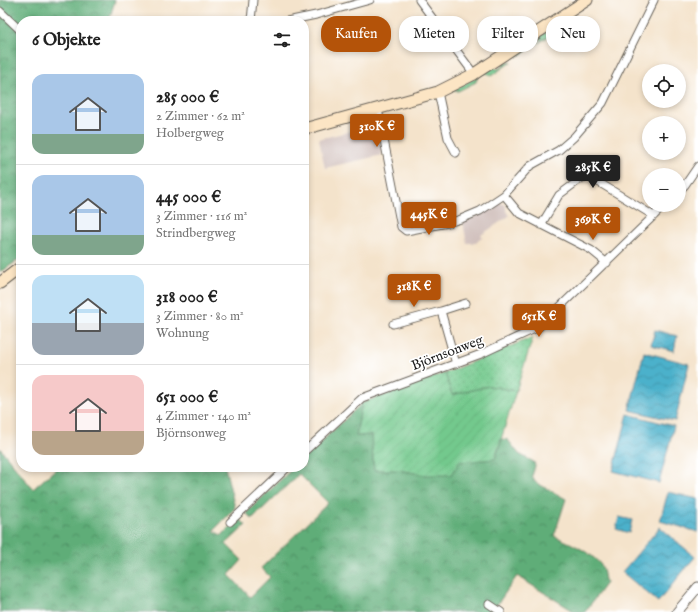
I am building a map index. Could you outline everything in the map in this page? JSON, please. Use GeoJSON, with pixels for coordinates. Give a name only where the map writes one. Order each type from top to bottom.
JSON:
{"type":"FeatureCollection","features":[{"type":"Feature","properties":{"kind":"main road"},"geometry":{"type":"LineString","coordinates":[[309,128],[438,92],[474,74],[587,0]]}},
{"type":"Feature","properties":{"kind":"main road"},"geometry":{"type":"LineString","coordinates":[[0,283],[16,271]]}},
{"type":"Feature","properties":{"kind":"street"},"geometry":{"type":"LineString","coordinates":[[251,16],[253,0]]}},
{"type":"Feature","properties":{"kind":"street"},"geometry":{"type":"LineString","coordinates":[[309,16],[370,0]]}},
{"type":"Feature","properties":{"kind":"street"},"geometry":{"type":"LineString","coordinates":[[419,0],[474,74]]}},
{"type":"Feature","properties":{"kind":"street"},"geometry":{"type":"LineString","coordinates":[[378,109],[401,227],[406,230],[461,220],[480,211],[504,195],[530,166],[558,150],[574,137],[603,103],[654,0]]}},
{"type":"Feature","properties":{"kind":"street"},"geometry":{"type":"LineString","coordinates":[[0,11],[16,27]]}},
{"type":"Feature","properties":{"kind":"street"},"geometry":{"type":"LineString","coordinates":[[438,92],[448,138],[456,153]]}},
{"type":"Feature","properties":{"kind":"street"},"geometry":{"type":"LineString","coordinates":[[686,184],[698,166]]}},
{"type":"Feature","properties":{"kind":"street"},"geometry":{"type":"LineString","coordinates":[[541,225],[559,195],[582,178],[590,177],[654,216]]}},
{"type":"Feature","properties":{"kind":"street"},"geometry":{"type":"LineString","coordinates":[[504,195],[519,212],[541,225],[591,250],[607,263]]}},
{"type":"Feature","properties":{"kind":"street","name":"Björnsonweg"},"geometry":{"type":"LineString","coordinates":[[309,447],[362,398],[456,364],[540,327],[658,212]]}},
{"type":"Feature","properties":{"kind":"street"},"geometry":{"type":"LineString","coordinates":[[393,324],[466,303]]}},
{"type":"Feature","properties":{"kind":"street"},"geometry":{"type":"LineString","coordinates":[[441,311],[456,364]]}},
{"type":"Feature","properties":{"kind":"street"},"geometry":{"type":"LineString","coordinates":[[230,522],[283,472]]}},
{"type":"Feature","properties":{"kind":"street"},"geometry":{"type":"LineString","coordinates":[[677,612],[698,587]]}},
{"type":"Feature","properties":{"kind":"street"},"geometry":{"type":"LineString","coordinates":[[489,604],[501,612]]}},
{"type":"Feature","properties":{"kind":"shaded area"},"geometry":{"type":"Polygon","coordinates":[[[372,126],[378,129],[382,155],[325,168],[319,139],[372,126]]]}},
{"type":"Feature","properties":{"kind":"shaded area"},"geometry":{"type":"Polygon","coordinates":[[[498,203],[506,206],[506,211],[509,216],[481,235],[482,237],[476,243],[467,243],[463,223],[498,203]]]}},
{"type":"Feature","properties":{"kind":"green space"},"geometry":{"type":"Polygon","coordinates":[[[0,0],[115,0],[110,16],[16,16],[16,262],[0,273],[0,0]]]}},
{"type":"Feature","properties":{"kind":"green space"},"geometry":{"type":"Polygon","coordinates":[[[545,32],[546,33],[546,38],[538,43],[542,40],[538,36],[545,32]]]}},
{"type":"Feature","properties":{"kind":"green space"},"geometry":{"type":"Polygon","coordinates":[[[516,52],[524,52],[518,56],[515,53],[516,52]]]}},
{"type":"Feature","properties":{"kind":"green space"},"geometry":{"type":"Polygon","coordinates":[[[510,61],[511,62],[491,76],[485,72],[492,67],[498,69],[505,65],[502,62],[507,63],[510,61]]]}},
{"type":"Feature","properties":{"kind":"green space"},"geometry":{"type":"Polygon","coordinates":[[[478,76],[476,82],[458,91],[453,90],[478,76]]]}},
{"type":"Feature","properties":{"kind":"green space"},"geometry":{"type":"Polygon","coordinates":[[[533,337],[516,391],[489,386],[452,395],[445,373],[533,337]]]}},
{"type":"Feature","properties":{"kind":"green space"},"geometry":{"type":"Polygon","coordinates":[[[445,373],[452,395],[489,386],[516,391],[495,459],[458,462],[451,475],[426,475],[399,470],[374,470],[371,435],[356,436],[362,403],[445,373]]]}},
{"type":"Feature","properties":{"kind":"green space"},"geometry":{"type":"Polygon","coordinates":[[[362,403],[356,436],[371,435],[374,470],[399,470],[426,475],[457,462],[495,459],[502,439],[508,440],[519,454],[534,462],[535,466],[532,476],[535,482],[566,499],[554,536],[573,544],[597,560],[603,569],[606,583],[585,612],[575,612],[517,576],[492,612],[0,612],[0,448],[16,468],[16,472],[19,472],[33,489],[52,472],[226,472],[235,508],[214,530],[221,536],[239,519],[246,525],[226,544],[242,560],[229,575],[250,597],[270,577],[261,568],[328,503],[299,474],[252,519],[246,513],[289,472],[309,472],[309,453],[362,403]]]}},
{"type":"Feature","properties":{"kind":"water"},"geometry":{"type":"Polygon","coordinates":[[[655,330],[677,336],[674,351],[651,345],[655,330]]]}},
{"type":"Feature","properties":{"kind":"water"},"geometry":{"type":"Polygon","coordinates":[[[644,352],[689,364],[675,421],[629,410],[644,352]]]}},
{"type":"Feature","properties":{"kind":"water"},"geometry":{"type":"Polygon","coordinates":[[[628,414],[674,426],[659,483],[613,471],[628,414]]]}},
{"type":"Feature","properties":{"kind":"water"},"geometry":{"type":"Polygon","coordinates":[[[668,492],[698,499],[698,532],[660,521],[668,492]]]}},
{"type":"Feature","properties":{"kind":"water"},"geometry":{"type":"Polygon","coordinates":[[[619,517],[632,520],[629,533],[616,529],[619,517]]]}},
{"type":"Feature","properties":{"kind":"water"},"geometry":{"type":"Polygon","coordinates":[[[660,527],[695,557],[658,602],[622,572],[660,527]]]}}]}
